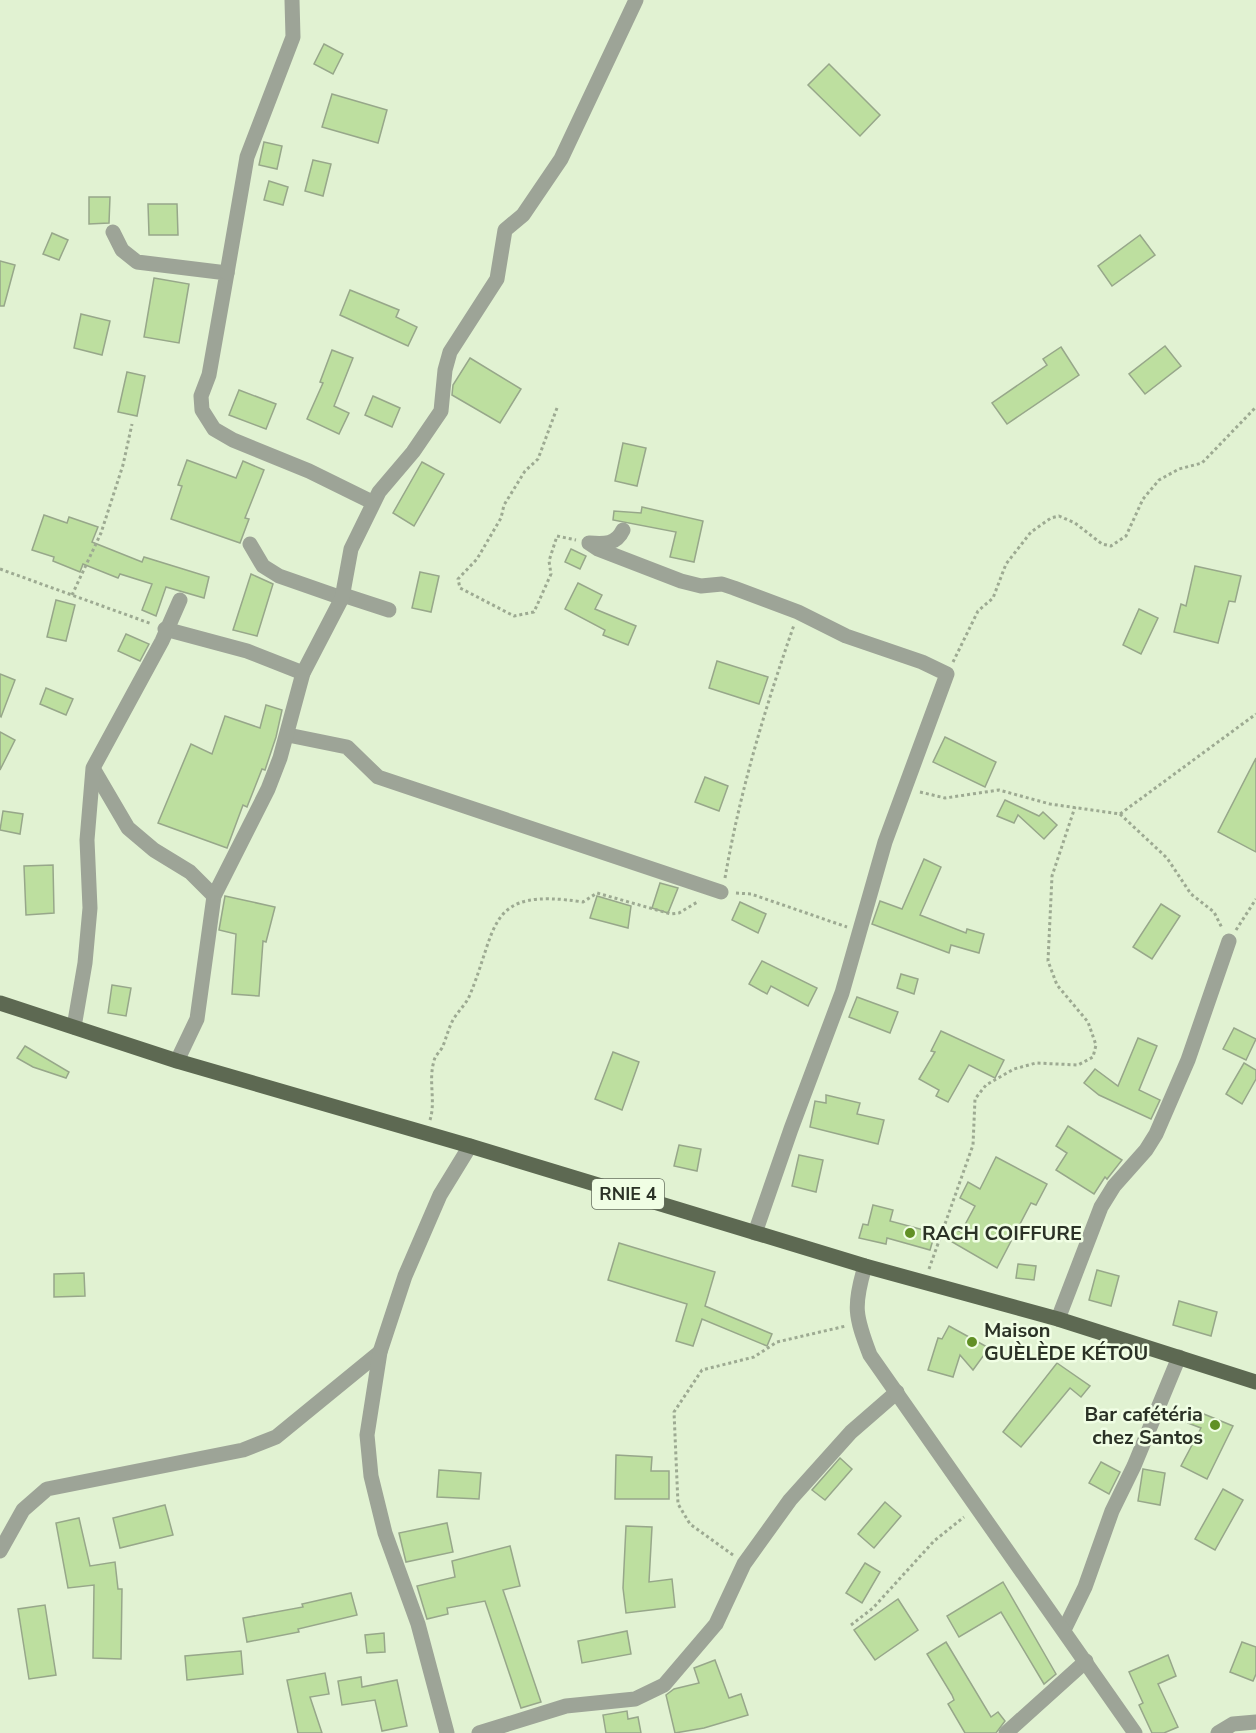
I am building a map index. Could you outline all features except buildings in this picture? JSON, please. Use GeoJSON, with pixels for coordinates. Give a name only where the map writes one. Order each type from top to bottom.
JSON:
{"type":"FeatureCollection","features":[{"type":"Feature","properties":{"kind":"main road","name":"RNIE 4"},"geometry":{"type":"LineString","coordinates":[[0,1003],[177,1061],[470,1146],[865,1266],[1058,1319],[1256,1382]]}},
{"type":"Feature","properties":{"kind":"street"},"geometry":{"type":"LineString","coordinates":[[292,0],[293,37],[247,157],[209,375],[201,396],[202,410],[214,429],[234,440],[309,471],[372,502]]}},
{"type":"Feature","properties":{"kind":"street"},"geometry":{"type":"LineString","coordinates":[[177,1061],[196,1019],[214,896],[268,789],[288,735],[303,673],[342,596],[351,549],[372,502],[392,474],[413,452],[441,411],[445,370],[450,352],[497,279],[505,230],[524,215],[561,159],[636,0]]}},
{"type":"Feature","properties":{"kind":"street"},"geometry":{"type":"LineString","coordinates":[[113,232],[122,250],[138,262],[227,273]]}},
{"type":"Feature","properties":{"kind":"street"},"geometry":{"type":"LineString","coordinates":[[589,543],[607,544],[620,538],[623,530]]}},
{"type":"Feature","properties":{"kind":"street"},"geometry":{"type":"LineString","coordinates":[[589,543],[598,549],[681,581],[701,586],[722,584],[798,612],[846,636],[922,662],[947,674],[885,842],[839,1003],[790,1129],[755,1233]]}},
{"type":"Feature","properties":{"kind":"street"},"geometry":{"type":"LineString","coordinates":[[250,544],[263,566],[279,576],[389,610]]}},
{"type":"Feature","properties":{"kind":"street"},"geometry":{"type":"LineString","coordinates":[[74,1027],[85,963],[90,908],[87,840],[93,768],[162,641],[165,629],[180,600]]}},
{"type":"Feature","properties":{"kind":"street"},"geometry":{"type":"LineString","coordinates":[[165,629],[247,651],[303,673]]}},
{"type":"Feature","properties":{"kind":"street"},"geometry":{"type":"LineString","coordinates":[[288,735],[347,747],[378,777],[721,892]]}},
{"type":"Feature","properties":{"kind":"street"},"geometry":{"type":"LineString","coordinates":[[93,768],[128,828],[154,850],[190,872],[214,896]]}},
{"type":"Feature","properties":{"kind":"street"},"geometry":{"type":"LineString","coordinates":[[1058,1319],[1101,1207],[1121,1177],[1146,1150],[1156,1134],[1188,1060],[1229,941]]}},
{"type":"Feature","properties":{"kind":"street"},"geometry":{"type":"LineString","coordinates":[[447,1733],[418,1624],[386,1533],[371,1476],[368,1435],[380,1352],[409,1266],[440,1195],[470,1146]]}},
{"type":"Feature","properties":{"kind":"street"},"geometry":{"type":"LineString","coordinates":[[865,1266],[856,1297],[858,1324],[870,1355],[1135,1733]]}},
{"type":"Feature","properties":{"kind":"street"},"geometry":{"type":"LineString","coordinates":[[0,1551],[23,1510],[47,1489],[243,1450],[276,1437],[380,1352]]}},
{"type":"Feature","properties":{"kind":"street"},"geometry":{"type":"LineString","coordinates":[[1064,1630],[1085,1587],[1112,1511],[1134,1466],[1179,1357]]}},
{"type":"Feature","properties":{"kind":"street"},"geometry":{"type":"LineString","coordinates":[[479,1733],[566,1706],[635,1699],[664,1685],[716,1624],[744,1564],[790,1500],[851,1432],[897,1392]]}},
{"type":"Feature","properties":{"kind":"street"},"geometry":{"type":"LineString","coordinates":[[1006,1733],[1086,1661]]}},
{"type":"Feature","properties":{"kind":"street"},"geometry":{"type":"LineString","coordinates":[[1218,1733],[1233,1724],[1256,1722]]}},
{"type":"Feature","properties":{"kind":"path"},"geometry":{"type":"LineString","coordinates":[[947,674],[978,611],[993,598],[1006,564],[1031,532],[1051,518],[1059,516],[1074,523],[1102,544],[1111,546],[1126,536],[1143,499],[1159,480],[1179,469],[1202,463],[1256,407]]}},
{"type":"Feature","properties":{"kind":"path"},"geometry":{"type":"LineString","coordinates":[[557,408],[538,459],[525,471],[504,505],[501,518],[477,559],[459,579],[460,588],[514,616],[534,612],[551,574],[549,561],[557,536],[589,543]]}},
{"type":"Feature","properties":{"kind":"path"},"geometry":{"type":"LineString","coordinates":[[72,595],[101,533],[123,465],[132,424]]}},
{"type":"Feature","properties":{"kind":"path"},"geometry":{"type":"LineString","coordinates":[[0,569],[165,629]]}},
{"type":"Feature","properties":{"kind":"path"},"geometry":{"type":"LineString","coordinates":[[721,892],[739,800],[763,715],[798,612]]}},
{"type":"Feature","properties":{"kind":"path"},"geometry":{"type":"LineString","coordinates":[[1120,814],[1256,714]]}},
{"type":"Feature","properties":{"kind":"path"},"geometry":{"type":"LineString","coordinates":[[906,789],[945,798],[999,790],[1050,804],[1120,814],[1167,858],[1191,894],[1214,912],[1229,941],[1256,899]]}},
{"type":"Feature","properties":{"kind":"path"},"geometry":{"type":"LineString","coordinates":[[924,1282],[973,1145],[975,1100],[986,1085],[1014,1069],[1036,1063],[1078,1065],[1093,1058],[1096,1045],[1088,1022],[1057,985],[1048,961],[1052,876],[1075,807]]}},
{"type":"Feature","properties":{"kind":"path"},"geometry":{"type":"LineString","coordinates":[[425,1134],[434,1108],[434,1060],[443,1047],[451,1023],[468,998],[491,930],[505,911],[532,899],[552,897],[583,902],[597,893],[671,914],[680,913],[711,894],[721,892],[751,894],[860,931]]}},
{"type":"Feature","properties":{"kind":"path"},"geometry":{"type":"LineString","coordinates":[[744,1564],[690,1524],[678,1504],[674,1412],[702,1370],[754,1358],[777,1342],[858,1324]]}},
{"type":"Feature","properties":{"kind":"path"},"geometry":{"type":"LineString","coordinates":[[851,1625],[873,1608],[950,1526],[976,1509]]}},
{"type":"Feature","properties":{"kind":"place","name":"RACH COIFFURE"},"geometry":{"type":"Point","coordinates":[910,1233]}},
{"type":"Feature","properties":{"kind":"place","name":"Maison GUÈLÈDE KÉTOU"},"geometry":{"type":"Point","coordinates":[972,1342]}},
{"type":"Feature","properties":{"kind":"place","name":"Bar cafétéria chez Santos"},"geometry":{"type":"Point","coordinates":[1215,1425]}}]}
